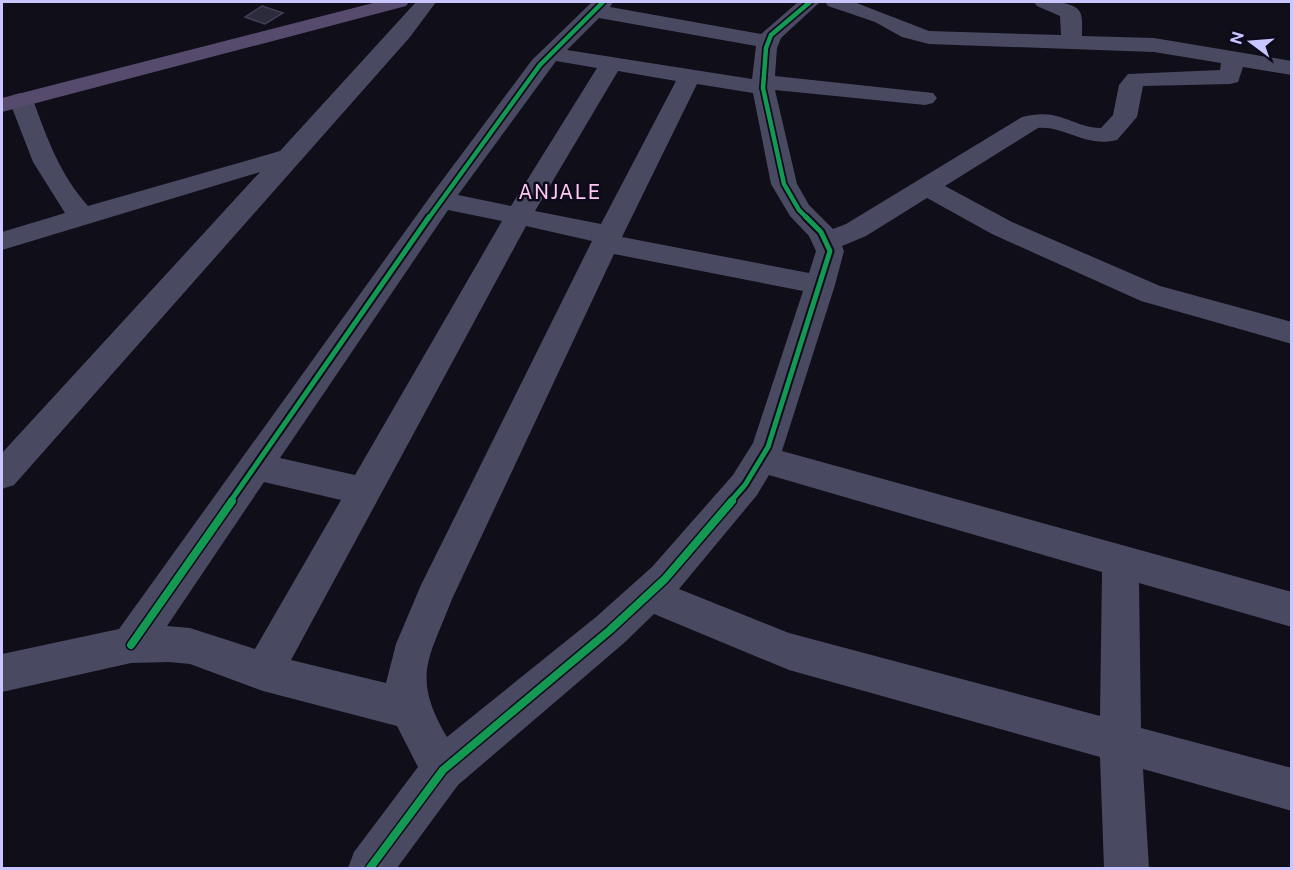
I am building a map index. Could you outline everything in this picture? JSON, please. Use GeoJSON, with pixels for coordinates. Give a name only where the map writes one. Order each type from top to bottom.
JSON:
{"type":"FeatureCollection","features":[{"type":"Feature","properties":{"kind":"main road"},"geometry":{"type":"LineString","coordinates":[[11,102],[422,2]]}},
{"type":"Feature","properties":{"kind":"street"},"geometry":{"type":"LineString","coordinates":[[4,470],[402,32],[422,2]]}},
{"type":"Feature","properties":{"kind":"street"},"geometry":{"type":"LineString","coordinates":[[370,868],[443,770],[602,636],[665,579],[738,494],[762,459],[768,447],[821,285],[830,251],[827,242],[795,204],[784,184],[764,85],[768,42],[777,29],[810,2]]}},
{"type":"Feature","properties":{"kind":"street"},"geometry":{"type":"LineString","coordinates":[[835,2],[882,18],[922,36],[1154,45],[1292,68]]}},
{"type":"Feature","properties":{"kind":"street"},"geometry":{"type":"LineString","coordinates":[[1044,2],[1070,13],[1072,41]]}},
{"type":"Feature","properties":{"kind":"street"},"geometry":{"type":"LineString","coordinates":[[131,645],[441,200],[540,65],[599,6],[768,42]]}},
{"type":"Feature","properties":{"kind":"street"},"geometry":{"type":"LineString","coordinates":[[551,54],[689,77],[925,98]]}},
{"type":"Feature","properties":{"kind":"street"},"geometry":{"type":"LineString","coordinates":[[827,242],[847,235],[1037,120],[1059,122],[1092,135],[1108,135],[1125,117],[1131,85],[1136,79],[1230,77],[1233,58]]}},
{"type":"Feature","properties":{"kind":"street"},"geometry":{"type":"LineString","coordinates":[[263,672],[518,217],[611,64]]}},
{"type":"Feature","properties":{"kind":"street"},"geometry":{"type":"LineString","coordinates":[[443,770],[411,709],[405,689],[408,668],[434,597],[649,152],[689,77]]}},
{"type":"Feature","properties":{"kind":"street"},"geometry":{"type":"LineString","coordinates":[[11,102],[48,172],[62,194],[83,217]]}},
{"type":"Feature","properties":{"kind":"street"},"geometry":{"type":"LineString","coordinates":[[2,241],[286,158]]}},
{"type":"Feature","properties":{"kind":"street"},"geometry":{"type":"LineString","coordinates":[[926,187],[1002,228],[1151,294],[1292,333]]}},
{"type":"Feature","properties":{"kind":"street"},"geometry":{"type":"LineString","coordinates":[[441,200],[607,239],[821,285]]}},
{"type":"Feature","properties":{"kind":"street"},"geometry":{"type":"LineString","coordinates":[[762,459],[1292,610]]}},
{"type":"Feature","properties":{"kind":"street"},"geometry":{"type":"LineString","coordinates":[[255,466],[364,491]]}},
{"type":"Feature","properties":{"kind":"street"},"geometry":{"type":"LineString","coordinates":[[1121,560],[1120,743],[1126,868]]}},
{"type":"Feature","properties":{"kind":"street"},"geometry":{"type":"LineString","coordinates":[[648,594],[789,651],[1292,790]]}},
{"type":"Feature","properties":{"kind":"street"},"geometry":{"type":"LineString","coordinates":[[2,673],[131,645],[153,643],[190,646],[263,672],[411,709]]}},
{"type":"Feature","properties":{"kind":"building"},"geometry":{"type":"Polygon","coordinates":[[[262,6],[283,13],[265,24],[245,17],[262,6]]]}},
{"type":"Feature","properties":{"kind":"cycle path"},"geometry":{"type":"LineString","coordinates":[[131,645],[441,200],[540,65],[603,2]]}},
{"type":"Feature","properties":{"kind":"cycle path"},"geometry":{"type":"LineString","coordinates":[[370,868],[443,770],[610,630],[665,579],[745,485],[768,447],[830,251],[821,232],[799,210],[784,184],[763,88],[766,48],[771,35],[810,2]]}},
{"type":"Feature","properties":{"kind":"district","name":"ANJALE"},"geometry":{"type":"Point","coordinates":[560,192]}}]}
